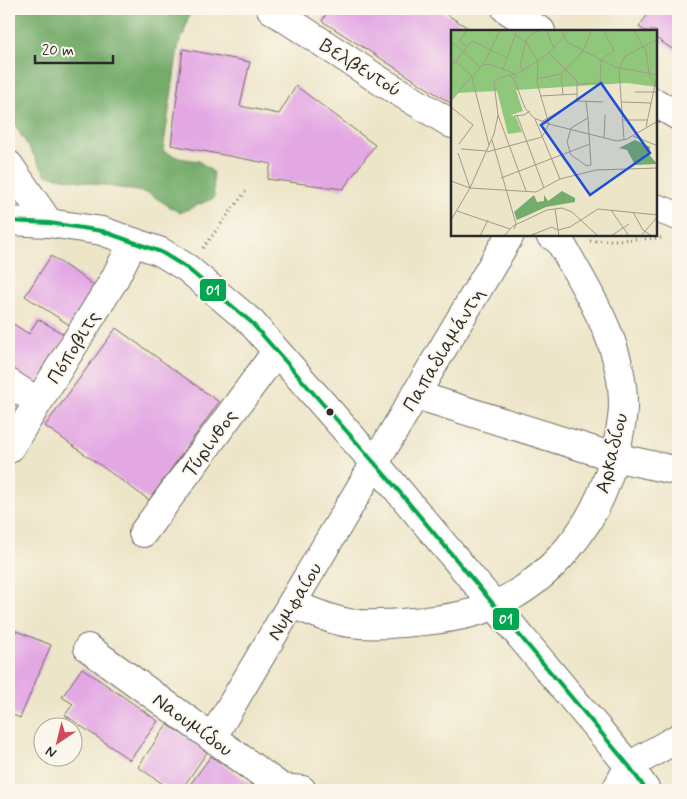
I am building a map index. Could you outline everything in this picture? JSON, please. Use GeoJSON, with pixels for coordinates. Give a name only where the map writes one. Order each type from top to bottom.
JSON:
{"type":"FeatureCollection","features":[{"type":"Feature","properties":{"kind":"street","name":"Βελβεντού"},"geometry":{"type":"LineString","coordinates":[[271,9],[379,80],[451,123]]}},
{"type":"Feature","properties":{"kind":"street"},"geometry":{"type":"LineString","coordinates":[[506,9],[539,30]]}},
{"type":"Feature","properties":{"kind":"street"},"geometry":{"type":"LineString","coordinates":[[657,103],[678,116]]}},
{"type":"Feature","properties":{"kind":"street"},"geometry":{"type":"LineString","coordinates":[[9,165],[49,223]]}},
{"type":"Feature","properties":{"kind":"street"},"geometry":{"type":"LineString","coordinates":[[657,209],[671,227]]}},
{"type":"Feature","properties":{"kind":"street"},"geometry":{"type":"LineString","coordinates":[[9,220],[49,223],[102,231],[160,252],[187,268],[251,322],[495,604],[646,790]]}},
{"type":"Feature","properties":{"kind":"street","name":"Παπαδιαμάντη"},"geometry":{"type":"LineString","coordinates":[[375,464],[509,236]]}},
{"type":"Feature","properties":{"kind":"street","name":"Αρκαδίου"},"geometry":{"type":"LineString","coordinates":[[292,604],[325,617],[349,623],[371,625],[448,618],[474,612],[495,604],[539,577],[558,560],[582,532],[597,507],[607,484],[620,434],[623,404],[621,378],[614,349],[602,320],[555,237]]}},
{"type":"Feature","properties":{"kind":"street","name":"Πόποβιτς"},"geometry":{"type":"LineString","coordinates":[[9,449],[114,280],[133,242]]}},
{"type":"Feature","properties":{"kind":"street","name":"Τύρινθος"},"geometry":{"type":"LineString","coordinates":[[143,534],[276,352]]}},
{"type":"Feature","properties":{"kind":"street"},"geometry":{"type":"LineString","coordinates":[[9,383],[38,402]]}},
{"type":"Feature","properties":{"kind":"street"},"geometry":{"type":"LineString","coordinates":[[416,395],[614,457],[678,471]]}},
{"type":"Feature","properties":{"kind":"street","name":"Νυμφαίου"},"geometry":{"type":"LineString","coordinates":[[212,738],[375,464]]}},
{"type":"Feature","properties":{"kind":"street","name":"Ναουμίδου"},"geometry":{"type":"LineString","coordinates":[[88,648],[212,738],[288,790]]}},
{"type":"Feature","properties":{"kind":"street"},"geometry":{"type":"LineString","coordinates":[[616,790],[628,766],[678,738]]}},
{"type":"Feature","properties":{"kind":"path"},"geometry":{"type":"LineString","coordinates":[[187,268],[246,190]]}},
{"type":"Feature","properties":{"kind":"path"},"geometry":{"type":"LineString","coordinates":[[555,237],[598,242],[656,240],[671,227]]}},
{"type":"Feature","properties":{"kind":"green space"},"geometry":{"type":"Polygon","coordinates":[[[9,9],[191,9],[183,36],[179,42],[163,151],[179,158],[199,161],[213,172],[214,198],[180,213],[148,193],[46,175],[9,116],[9,9]]]}},
{"type":"Feature","properties":{"kind":"building"},"geometry":{"type":"Polygon","coordinates":[[[329,9],[438,9],[471,30],[451,30],[451,103],[322,21],[329,9]]]}},
{"type":"Feature","properties":{"kind":"building"},"geometry":{"type":"Polygon","coordinates":[[[651,9],[678,9],[678,53],[657,39],[657,30],[644,30],[639,27],[651,9]]]}},
{"type":"Feature","properties":{"kind":"building"},"geometry":{"type":"Polygon","coordinates":[[[183,49],[250,62],[240,106],[279,114],[296,86],[375,145],[343,189],[267,179],[271,164],[171,145],[183,49]]]}},
{"type":"Feature","properties":{"kind":"building"},"geometry":{"type":"Polygon","coordinates":[[[51,256],[97,287],[71,326],[25,296],[51,256]]]}},
{"type":"Feature","properties":{"kind":"building"},"geometry":{"type":"Polygon","coordinates":[[[38,319],[67,336],[35,387],[9,370],[9,321],[29,334],[38,319]]]}},
{"type":"Feature","properties":{"kind":"building"},"geometry":{"type":"Polygon","coordinates":[[[116,328],[219,402],[149,500],[45,426],[116,328]]]}},
{"type":"Feature","properties":{"kind":"building"},"geometry":{"type":"Polygon","coordinates":[[[9,400],[21,408],[9,426],[9,400]]]}},
{"type":"Feature","properties":{"kind":"building"},"geometry":{"type":"Polygon","coordinates":[[[9,628],[51,645],[20,718],[9,713],[9,628]]]}},
{"type":"Feature","properties":{"kind":"building"},"geometry":{"type":"Polygon","coordinates":[[[82,668],[158,721],[130,760],[82,727],[82,716],[65,715],[73,704],[62,697],[82,668]]]}},
{"type":"Feature","properties":{"kind":"building"},"geometry":{"type":"Polygon","coordinates":[[[167,724],[208,751],[181,790],[172,790],[138,767],[167,724]]]}},
{"type":"Feature","properties":{"kind":"building"},"geometry":{"type":"Polygon","coordinates":[[[211,756],[259,790],[186,790],[211,756]]]}},
{"type":"Feature","properties":{"kind":"transit line","name":"01"},"geometry":{"type":"LineString","coordinates":[[9,221],[49,223],[102,231],[161,252],[187,268],[251,322],[392,483],[629,766],[646,790]]}}]}
